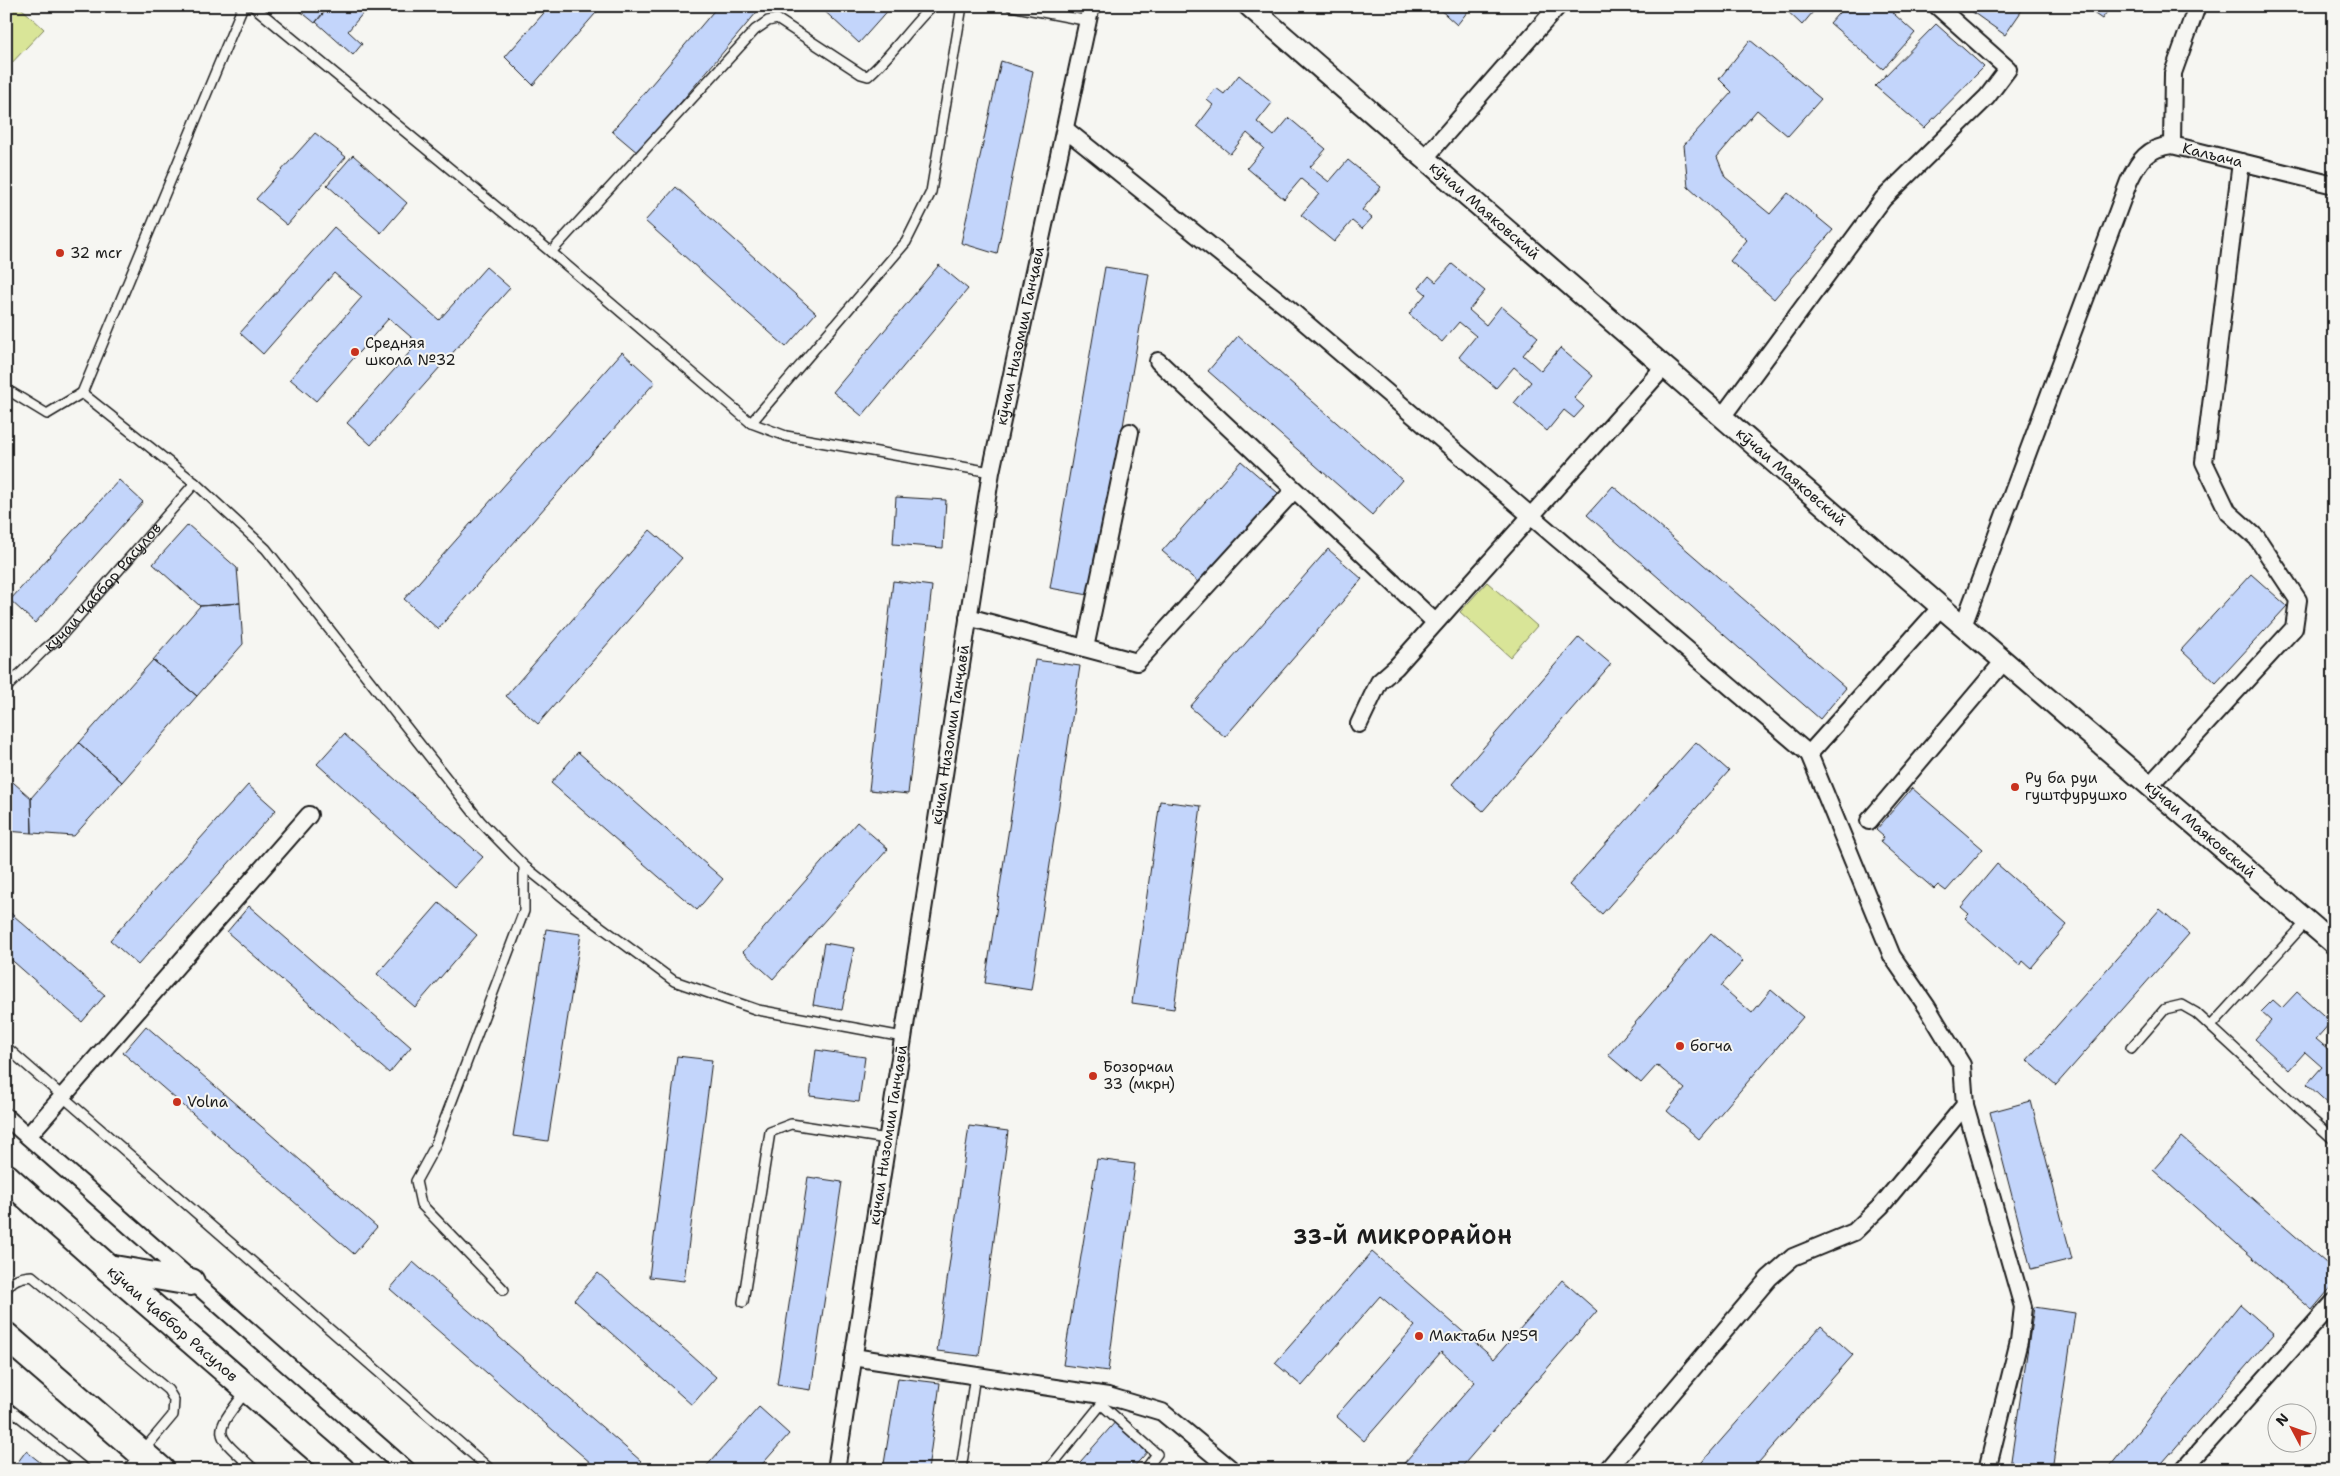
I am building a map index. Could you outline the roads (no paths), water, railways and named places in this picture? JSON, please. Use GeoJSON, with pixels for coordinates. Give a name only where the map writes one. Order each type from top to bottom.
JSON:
{"type":"FeatureCollection","features":[{"type":"Feature","properties":{"kind":"main road","name":"кӯчаи Ҷаббор Расулов"},"geometry":{"type":"LineString","coordinates":[[6,1177],[107,1268],[341,1470]]}},
{"type":"Feature","properties":{"kind":"main road"},"geometry":{"type":"LineString","coordinates":[[107,1268],[191,1282]]}},
{"type":"Feature","properties":{"kind":"main road"},"geometry":{"type":"LineString","coordinates":[[6,1336],[134,1461],[161,1470]]}},
{"type":"Feature","properties":{"kind":"street","name":"кӯчаи Маяковский"},"geometry":{"type":"LineString","coordinates":[[1249,6],[2004,662],[2334,944]]}},
{"type":"Feature","properties":{"kind":"street"},"geometry":{"type":"LineString","coordinates":[[1424,158],[1558,6]]}},
{"type":"Feature","properties":{"kind":"street"},"geometry":{"type":"LineString","coordinates":[[1722,417],[1883,199],[1987,97],[2008,69],[1937,6]]}},
{"type":"Feature","properties":{"kind":"street","name":"Калъача"},"geometry":{"type":"LineString","coordinates":[[2197,6],[2173,73],[2172,145],[2334,185]]}},
{"type":"Feature","properties":{"kind":"street","name":"кӯчаи Низомии Ганҷавӣ"},"geometry":{"type":"LineString","coordinates":[[837,1463],[991,472],[1090,14]]}},
{"type":"Feature","properties":{"kind":"street"},"geometry":{"type":"LineString","coordinates":[[1066,129],[1288,308],[1809,754],[1892,956],[1962,1065],[1965,1105],[2023,1307],[2019,1341],[1989,1469]]}},
{"type":"Feature","properties":{"kind":"street"},"geometry":{"type":"LineString","coordinates":[[1963,626],[2128,181],[2139,160],[2158,147],[2172,145]]}},
{"type":"Feature","properties":{"kind":"street"},"geometry":{"type":"LineString","coordinates":[[2149,786],[2294,628],[2298,614],[2298,600],[2257,538],[2228,512],[2204,462],[2241,162]]}},
{"type":"Feature","properties":{"kind":"street"},"geometry":{"type":"LineString","coordinates":[[1158,361],[1435,622]]}},
{"type":"Feature","properties":{"kind":"street"},"geometry":{"type":"LineString","coordinates":[[1359,724],[1380,682],[1664,367]]}},
{"type":"Feature","properties":{"kind":"street"},"geometry":{"type":"LineString","coordinates":[[1085,648],[1130,432]]}},
{"type":"Feature","properties":{"kind":"street"},"geometry":{"type":"LineString","coordinates":[[968,617],[1137,662],[1294,490]]}},
{"type":"Feature","properties":{"kind":"street"},"geometry":{"type":"LineString","coordinates":[[1809,754],[1942,607]]}},
{"type":"Feature","properties":{"kind":"street"},"geometry":{"type":"LineString","coordinates":[[1869,821],[2004,662]]}},
{"type":"Feature","properties":{"kind":"street"},"geometry":{"type":"LineString","coordinates":[[28,1136],[309,815]]}},
{"type":"Feature","properties":{"kind":"street"},"geometry":{"type":"LineString","coordinates":[[1606,1470],[1769,1278],[1793,1256],[1854,1232],[1881,1206],[1965,1105]]}},
{"type":"Feature","properties":{"kind":"street"},"geometry":{"type":"LineString","coordinates":[[6,1117],[191,1282],[407,1470]]}},
{"type":"Feature","properties":{"kind":"street"},"geometry":{"type":"LineString","coordinates":[[2183,1470],[2334,1302]]}},
{"type":"Feature","properties":{"kind":"street"},"geometry":{"type":"LineString","coordinates":[[853,1357],[975,1375],[1162,1412],[1232,1470]]}},
{"type":"Feature","properties":{"kind":"lane"},"geometry":{"type":"LineString","coordinates":[[6,389],[47,414],[82,393],[243,6]]}},
{"type":"Feature","properties":{"kind":"lane"},"geometry":{"type":"LineString","coordinates":[[253,6],[551,252],[751,423],[786,436],[991,472]]}},
{"type":"Feature","properties":{"kind":"lane"},"geometry":{"type":"LineString","coordinates":[[551,252],[755,30],[768,21],[777,19],[861,74],[868,76],[932,6]]}},
{"type":"Feature","properties":{"kind":"lane"},"geometry":{"type":"LineString","coordinates":[[751,423],[906,242],[931,192],[962,6]]}},
{"type":"Feature","properties":{"kind":"lane"},"geometry":{"type":"LineString","coordinates":[[1011,6],[1090,14]]}},
{"type":"Feature","properties":{"kind":"lane"},"geometry":{"type":"LineString","coordinates":[[82,393],[195,483],[266,549],[482,822],[524,866],[589,918],[674,981],[758,1010],[903,1037]]}},
{"type":"Feature","properties":{"kind":"lane","name":"кӯчаи Ҷаббор Расулов"},"geometry":{"type":"LineString","coordinates":[[6,688],[44,649],[61,636],[195,483]]}},
{"type":"Feature","properties":{"kind":"lane"},"geometry":{"type":"LineString","coordinates":[[504,1290],[421,1204],[416,1181],[434,1148],[524,911],[524,866]]}},
{"type":"Feature","properties":{"kind":"lane"},"geometry":{"type":"LineString","coordinates":[[2211,1026],[2307,921]]}},
{"type":"Feature","properties":{"kind":"lane"},"geometry":{"type":"LineString","coordinates":[[2131,1048],[2165,1009],[2182,1004],[2196,1012],[2334,1140]]}},
{"type":"Feature","properties":{"kind":"lane"},"geometry":{"type":"LineString","coordinates":[[6,1047],[491,1470]]}},
{"type":"Feature","properties":{"kind":"lane"},"geometry":{"type":"LineString","coordinates":[[743,1302],[770,1132],[791,1124],[887,1139]]}},
{"type":"Feature","properties":{"kind":"lane"},"geometry":{"type":"LineString","coordinates":[[6,1290],[19,1277],[32,1276],[168,1390],[174,1400],[173,1415],[134,1461]]}},
{"type":"Feature","properties":{"kind":"lane"},"geometry":{"type":"LineString","coordinates":[[961,1470],[975,1375]]}},
{"type":"Feature","properties":{"kind":"lane"},"geometry":{"type":"LineString","coordinates":[[247,1389],[223,1422],[221,1433],[225,1442],[255,1470]]}},
{"type":"Feature","properties":{"kind":"lane"},"geometry":{"type":"LineString","coordinates":[[1048,1470],[1105,1400],[1157,1454],[1145,1470]]}},
{"type":"Feature","properties":{"kind":"lane"},"geometry":{"type":"LineString","coordinates":[[6,1406],[86,1470]]}},
{"type":"Feature","properties":{"kind":"lane"},"geometry":{"type":"LineString","coordinates":[[828,1470],[837,1463]]}},
{"type":"Feature","properties":{"kind":"place","name":"32 mcr"},"geometry":{"type":"Point","coordinates":[60,253]}},
{"type":"Feature","properties":{"kind":"place","name":"Средняя школа №32"},"geometry":{"type":"Point","coordinates":[355,352]}},
{"type":"Feature","properties":{"kind":"place","name":"Ру ба руи гуштфурушхо"},"geometry":{"type":"Point","coordinates":[2015,787]}},
{"type":"Feature","properties":{"kind":"place","name":"богча"},"geometry":{"type":"Point","coordinates":[1680,1046]}},
{"type":"Feature","properties":{"kind":"place","name":"Бозорчаи 33 (мкрн)"},"geometry":{"type":"Point","coordinates":[1093,1076]}},
{"type":"Feature","properties":{"kind":"place","name":"Volna"},"geometry":{"type":"Point","coordinates":[177,1102]}},
{"type":"Feature","properties":{"kind":"place","name":"Мактаби №59"},"geometry":{"type":"Point","coordinates":[1419,1336]}},
{"type":"Feature","properties":{"kind":"district","name":"33-Й МИКРОРАЙОН"},"geometry":{"type":"Point","coordinates":[1403,1237]}}]}
